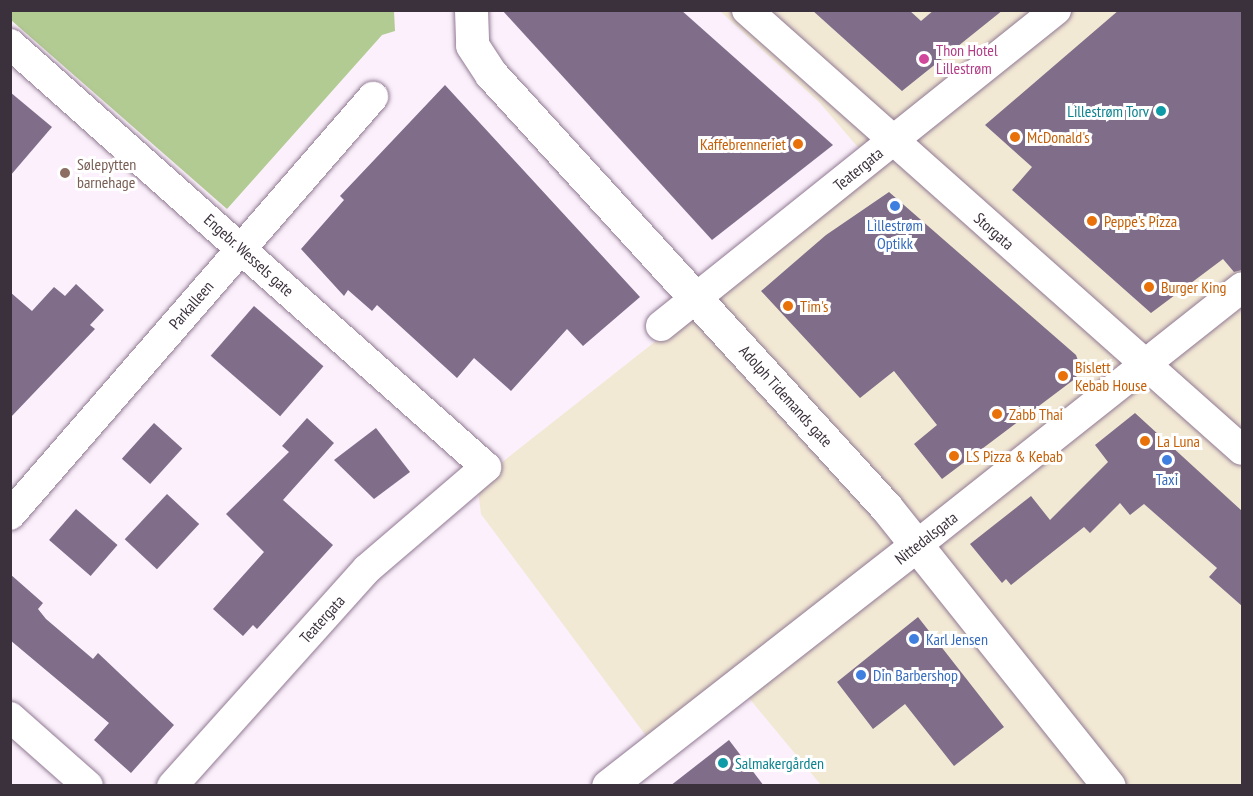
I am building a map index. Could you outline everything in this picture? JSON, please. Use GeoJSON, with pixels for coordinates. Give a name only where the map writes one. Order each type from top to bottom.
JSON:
{"type":"FeatureCollection","features":[{"type":"Feature","properties":{"kind":"main road","name":"Adolph Tidemands gate"},"geometry":{"type":"LineString","coordinates":[[471,10],[469,30],[480,60],[917,545],[1109,786]]}},
{"type":"Feature","properties":{"kind":"main road","name":"Nittedalsgata"},"geometry":{"type":"LineString","coordinates":[[608,786],[917,545]]}},
{"type":"Feature","properties":{"kind":"street","name":"Storgata"},"geometry":{"type":"LineString","coordinates":[[747,10],[892,142],[1242,450]]}},
{"type":"Feature","properties":{"kind":"street","name":"Teatergata"},"geometry":{"type":"LineString","coordinates":[[661,326],[1056,10]]}},
{"type":"Feature","properties":{"kind":"street","name":"Engebr. Wessels gate"},"geometry":{"type":"LineString","coordinates":[[10,44],[486,467]]}},
{"type":"Feature","properties":{"kind":"street","name":"Parkalleen"},"geometry":{"type":"LineString","coordinates":[[10,515],[373,97]]}},
{"type":"Feature","properties":{"kind":"street","name":"Nittedalsgata"},"geometry":{"type":"LineString","coordinates":[[917,545],[1242,287]]}},
{"type":"Feature","properties":{"kind":"street","name":"Teatergata"},"geometry":{"type":"LineString","coordinates":[[172,786],[368,569],[486,467]]}},
{"type":"Feature","properties":{"kind":"street"},"geometry":{"type":"LineString","coordinates":[[10,717],[88,786]]}},
{"type":"Feature","properties":{"kind":"shaded area"},"geometry":{"type":"Polygon","coordinates":[[[720,11],[1242,11],[1242,785],[821,785],[749,698],[655,748],[481,514],[477,482],[732,281],[862,152],[820,103],[720,11]]]}},
{"type":"Feature","properties":{"kind":"green space"},"geometry":{"type":"Polygon","coordinates":[[[11,10],[394,11],[395,31],[382,35],[227,209],[11,20],[11,10]]]}},
{"type":"Feature","properties":{"kind":"building"},"geometry":{"type":"Polygon","coordinates":[[[502,10],[681,10],[833,145],[712,240],[502,10]]]}},
{"type":"Feature","properties":{"kind":"building"},"geometry":{"type":"Polygon","coordinates":[[[812,10],[909,10],[921,21],[934,10],[1003,10],[902,91],[812,10]]]}},
{"type":"Feature","properties":{"kind":"building"},"geometry":{"type":"Polygon","coordinates":[[[1119,10],[1242,10],[1242,270],[1234,272],[1223,259],[1151,313],[1012,190],[1032,167],[985,125],[1119,10]]]}},
{"type":"Feature","properties":{"kind":"building"},"geometry":{"type":"Polygon","coordinates":[[[445,85],[640,297],[583,346],[567,329],[511,391],[474,358],[457,378],[377,305],[372,311],[348,290],[344,296],[301,249],[344,200],[340,196],[445,85]]]}},
{"type":"Feature","properties":{"kind":"building"},"geometry":{"type":"Polygon","coordinates":[[[10,92],[52,127],[10,176],[10,92]]]}},
{"type":"Feature","properties":{"kind":"building"},"geometry":{"type":"Polygon","coordinates":[[[889,192],[1076,355],[1080,366],[1076,378],[942,479],[914,444],[937,425],[894,371],[860,398],[761,291],[826,235],[889,192]]]}},
{"type":"Feature","properties":{"kind":"building"},"geometry":{"type":"Polygon","coordinates":[[[76,284],[104,310],[90,325],[95,329],[10,418],[10,292],[32,311],[54,287],[65,296],[76,284]]]}},
{"type":"Feature","properties":{"kind":"building"},"geometry":{"type":"Polygon","coordinates":[[[254,306],[323,366],[280,416],[211,356],[254,306]]]}},
{"type":"Feature","properties":{"kind":"building"},"geometry":{"type":"Polygon","coordinates":[[[1135,413],[1242,511],[1242,606],[1209,577],[1217,568],[1144,504],[1130,515],[1120,503],[1090,533],[1084,527],[1011,585],[1006,579],[1002,583],[970,544],[1031,496],[1050,520],[1108,462],[1095,445],[1135,413]]]}},
{"type":"Feature","properties":{"kind":"building"},"geometry":{"type":"Polygon","coordinates":[[[307,418],[334,443],[283,500],[333,545],[257,629],[253,625],[243,636],[213,609],[264,552],[226,514],[289,452],[282,446],[307,418]]]}},
{"type":"Feature","properties":{"kind":"building"},"geometry":{"type":"Polygon","coordinates":[[[154,423],[182,448],[150,484],[122,459],[154,423]]]}},
{"type":"Feature","properties":{"kind":"building"},"geometry":{"type":"Polygon","coordinates":[[[376,428],[410,472],[374,499],[334,460],[376,428]]]}},
{"type":"Feature","properties":{"kind":"building"},"geometry":{"type":"Polygon","coordinates":[[[167,494],[199,524],[157,569],[125,539],[167,494]]]}},
{"type":"Feature","properties":{"kind":"building"},"geometry":{"type":"Polygon","coordinates":[[[76,509],[118,545],[91,576],[49,540],[76,509]]]}},
{"type":"Feature","properties":{"kind":"building"},"geometry":{"type":"Polygon","coordinates":[[[10,574],[43,603],[38,609],[46,619],[93,659],[98,653],[174,725],[131,773],[94,740],[109,723],[10,640],[10,574]]]}},
{"type":"Feature","properties":{"kind":"building"},"geometry":{"type":"Polygon","coordinates":[[[918,617],[1004,727],[954,766],[905,704],[873,729],[837,682],[918,617]]]}},
{"type":"Feature","properties":{"kind":"building","name":"Salmakergården"},"geometry":{"type":"Polygon","coordinates":[[[729,740],[764,786],[670,786],[729,740]]]}},
{"type":"Feature","properties":{"kind":"place","name":"Thon Hotel Lillestrøm"},"geometry":{"type":"Point","coordinates":[924,59]}},
{"type":"Feature","properties":{"kind":"place","name":"Lillestrøm Torv"},"geometry":{"type":"Point","coordinates":[1161,111]}},
{"type":"Feature","properties":{"kind":"place","name":"McDonald's"},"geometry":{"type":"Point","coordinates":[1015,137]}},
{"type":"Feature","properties":{"kind":"place","name":"Kaffebrenneriet"},"geometry":{"type":"Point","coordinates":[798,144]}},
{"type":"Feature","properties":{"kind":"place","name":"Sølepytten barnehage"},"geometry":{"type":"Point","coordinates":[65,173]}},
{"type":"Feature","properties":{"kind":"place","name":"Lillestrøm Optikk"},"geometry":{"type":"Point","coordinates":[895,206]}},
{"type":"Feature","properties":{"kind":"place","name":"Peppe's Pizza"},"geometry":{"type":"Point","coordinates":[1092,221]}},
{"type":"Feature","properties":{"kind":"place","name":"Burger King"},"geometry":{"type":"Point","coordinates":[1149,287]}},
{"type":"Feature","properties":{"kind":"place","name":"Tim's"},"geometry":{"type":"Point","coordinates":[788,306]}},
{"type":"Feature","properties":{"kind":"place","name":"Bislett Kebab House"},"geometry":{"type":"Point","coordinates":[1063,376]}},
{"type":"Feature","properties":{"kind":"place","name":"Zabb Thai"},"geometry":{"type":"Point","coordinates":[997,414]}},
{"type":"Feature","properties":{"kind":"place","name":"La Luna"},"geometry":{"type":"Point","coordinates":[1145,441]}},
{"type":"Feature","properties":{"kind":"place","name":"LS Pizza & Kebab"},"geometry":{"type":"Point","coordinates":[954,456]}},
{"type":"Feature","properties":{"kind":"place","name":"Taxi"},"geometry":{"type":"Point","coordinates":[1167,460]}},
{"type":"Feature","properties":{"kind":"place","name":"Karl Jensen"},"geometry":{"type":"Point","coordinates":[914,639]}},
{"type":"Feature","properties":{"kind":"place","name":"Din Barbershop"},"geometry":{"type":"Point","coordinates":[861,675]}},
{"type":"Feature","properties":{"kind":"place","name":"Salmakergården"},"geometry":{"type":"Point","coordinates":[723,763]}}]}
